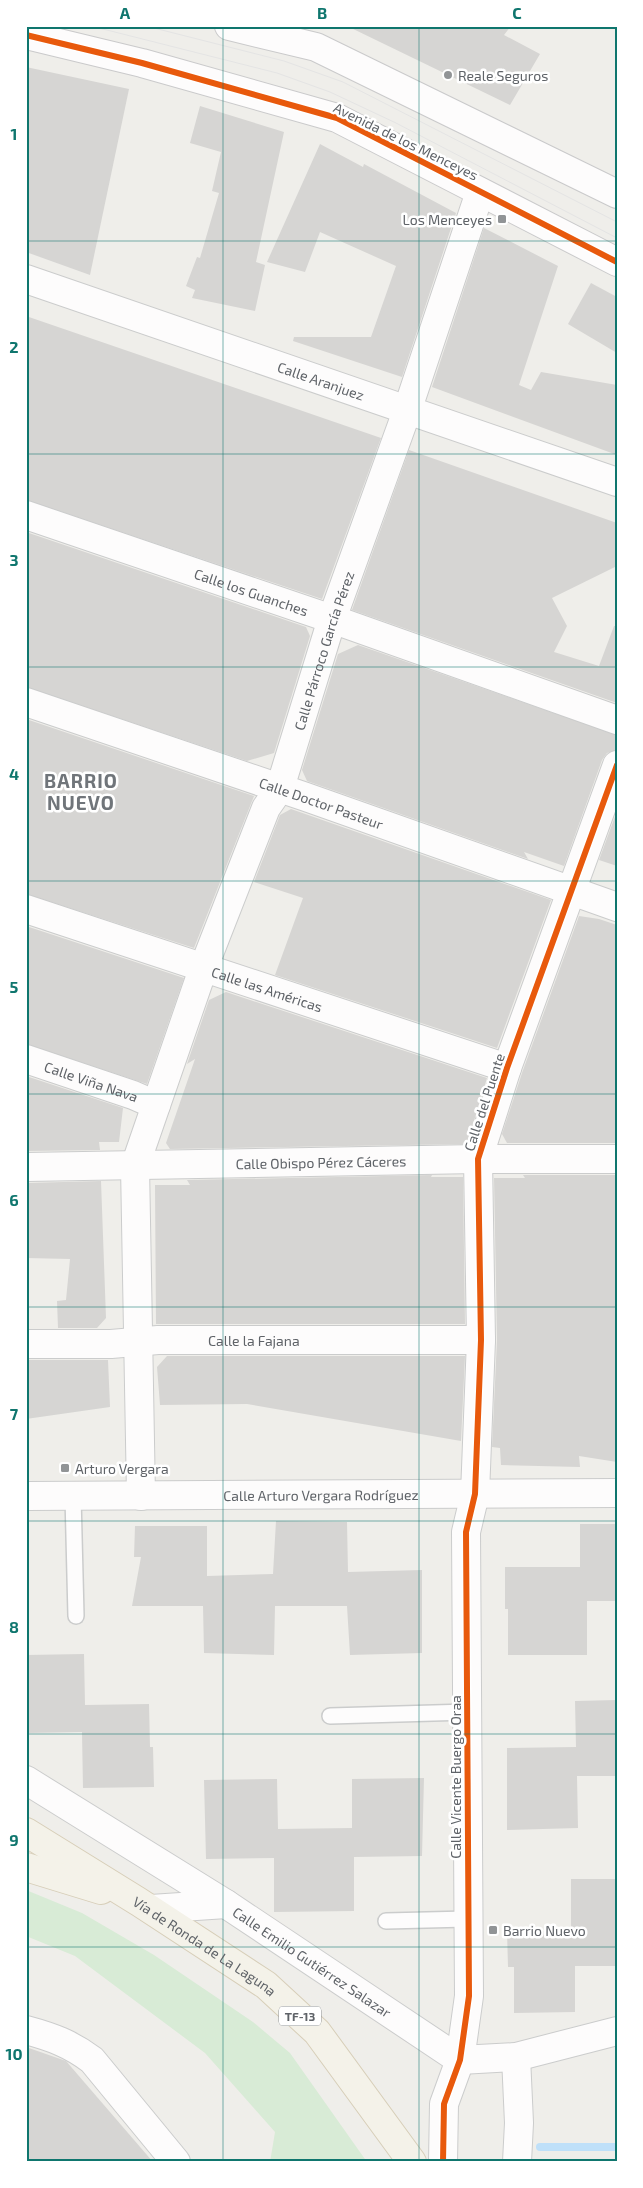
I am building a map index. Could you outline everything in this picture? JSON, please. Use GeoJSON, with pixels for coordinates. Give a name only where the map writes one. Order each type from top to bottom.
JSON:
{"type":"FeatureCollection","features":[{"type":"Feature","properties":{"kind":"main road","name":"Vía de Ronda de La Laguna"},"geometry":{"type":"LineString","coordinates":[[26,1832],[145,1906],[266,1985],[317,2032],[412,2162]]}},
{"type":"Feature","properties":{"kind":"main road"},"geometry":{"type":"LineString","coordinates":[[26,1867],[145,1906]]}},
{"type":"Feature","properties":{"kind":"street"},"geometry":{"type":"LineString","coordinates":[[229,26],[316,47],[617,194]]}},
{"type":"Feature","properties":{"kind":"street","name":"Avenida de los Menceyes"},"geometry":{"type":"LineString","coordinates":[[26,35],[142,63],[337,118],[617,262]]}},
{"type":"Feature","properties":{"kind":"street","name":"Calle Párroco García Pérez"},"geometry":{"type":"LineString","coordinates":[[135,1166],[203,969],[266,808],[280,788],[332,619],[407,411],[480,192]]}},
{"type":"Feature","properties":{"kind":"street","name":"Calle Aranjuez"},"geometry":{"type":"LineString","coordinates":[[26,279],[617,482]]}},
{"type":"Feature","properties":{"kind":"street","name":"Calle los Guanches"},"geometry":{"type":"LineString","coordinates":[[26,514],[332,619],[617,720]]}},
{"type":"Feature","properties":{"kind":"street","name":"Calle Doctor Pasteur"},"geometry":{"type":"LineString","coordinates":[[26,702],[280,788],[617,907]]}},
{"type":"Feature","properties":{"kind":"street","name":"Calle del Puente"},"geometry":{"type":"LineString","coordinates":[[475,1494],[481,1340],[478,1159],[507,1068],[617,765]]}},
{"type":"Feature","properties":{"kind":"street","name":"Calle las Américas"},"geometry":{"type":"LineString","coordinates":[[26,909],[507,1068]]}},
{"type":"Feature","properties":{"kind":"street","name":"Calle Viña Nava"},"geometry":{"type":"LineString","coordinates":[[26,1059],[133,1095],[156,1105]]}},
{"type":"Feature","properties":{"kind":"street","name":"Calle Obispo Pérez Cáceres"},"geometry":{"type":"LineString","coordinates":[[26,1167],[478,1159],[617,1159]]}},
{"type":"Feature","properties":{"kind":"street"},"geometry":{"type":"LineString","coordinates":[[135,1166],[141,1496]]}},
{"type":"Feature","properties":{"kind":"street","name":"Calle la Fajana"},"geometry":{"type":"LineString","coordinates":[[26,1344],[139,1343],[158,1340],[481,1340]]}},
{"type":"Feature","properties":{"kind":"street","name":"Calle Arturo Vergara Rodríguez"},"geometry":{"type":"LineString","coordinates":[[26,1496],[617,1493]]}},
{"type":"Feature","properties":{"kind":"street","name":"Calle Vicente Buergo Oraa"},"geometry":{"type":"LineString","coordinates":[[443,2162],[444,2104],[460,2060],[469,1996],[467,1919],[468,1712],[466,1532],[475,1494]]}},
{"type":"Feature","properties":{"kind":"street","name":"Calle Emilio Gutiérrez Salazar"},"geometry":{"type":"LineString","coordinates":[[26,1780],[226,1904],[460,2060]]}},
{"type":"Feature","properties":{"kind":"street"},"geometry":{"type":"LineString","coordinates":[[145,1906],[226,1904]]}},
{"type":"Feature","properties":{"kind":"street"},"geometry":{"type":"LineString","coordinates":[[26,2030],[56,2038],[76,2048],[92,2060],[176,2162]]}},
{"type":"Feature","properties":{"kind":"street"},"geometry":{"type":"LineString","coordinates":[[460,2060],[516,2057],[617,2030]]}},
{"type":"Feature","properties":{"kind":"street"},"geometry":{"type":"LineString","coordinates":[[516,2057],[519,2161]]}},
{"type":"Feature","properties":{"kind":"lane"},"geometry":{"type":"LineString","coordinates":[[73,1496],[76,1616]]}},
{"type":"Feature","properties":{"kind":"lane"},"geometry":{"type":"LineString","coordinates":[[330,1716],[468,1712]]}},
{"type":"Feature","properties":{"kind":"lane"},"geometry":{"type":"LineString","coordinates":[[386,1920],[467,1919]]}},
{"type":"Feature","properties":{"kind":"green space"},"geometry":{"type":"Polygon","coordinates":[[[26,1890],[82,1913],[154,1955],[253,2022],[290,2053],[367,2162],[270,2162],[275,2132],[205,2053],[75,1956],[26,1936],[26,1890]]]}},
{"type":"Feature","properties":{"kind":"building"},"geometry":{"type":"Polygon","coordinates":[[[347,26],[511,26],[504,35],[540,54],[510,105],[347,26]]]}},
{"type":"Feature","properties":{"kind":"building"},"geometry":{"type":"Polygon","coordinates":[[[26,67],[129,89],[90,275],[26,252],[26,67]]]}},
{"type":"Feature","properties":{"kind":"building"},"geometry":{"type":"Polygon","coordinates":[[[200,106],[284,132],[256,262],[265,265],[255,311],[192,298],[195,290],[186,286],[197,257],[200,258],[219,193],[212,191],[221,152],[190,143],[200,106]]]}},
{"type":"Feature","properties":{"kind":"building"},"geometry":{"type":"Polygon","coordinates":[[[320,144],[363,167],[364,164],[456,213],[402,377],[293,341],[294,337],[371,337],[396,266],[320,232],[305,272],[267,262],[320,144]]]}},
{"type":"Feature","properties":{"kind":"building"},"geometry":{"type":"Polygon","coordinates":[[[484,228],[558,266],[519,385],[531,390],[541,372],[617,385],[617,455],[432,387],[484,228]]]}},
{"type":"Feature","properties":{"kind":"building"},"geometry":{"type":"Polygon","coordinates":[[[591,283],[617,297],[617,353],[568,324],[591,283]]]}},
{"type":"Feature","properties":{"kind":"building"},"geometry":{"type":"Polygon","coordinates":[[[26,316],[381,438],[322,599],[26,500],[26,316]]]}},
{"type":"Feature","properties":{"kind":"building"},"geometry":{"type":"Polygon","coordinates":[[[409,450],[617,523],[617,566],[552,598],[567,626],[554,652],[599,666],[614,626],[617,626],[617,703],[352,610],[409,450]]]}},
{"type":"Feature","properties":{"kind":"building"},"geometry":{"type":"Polygon","coordinates":[[[26,532],[306,627],[310,636],[274,753],[247,761],[26,687],[26,532]]]}},
{"type":"Feature","properties":{"kind":"building"},"geometry":{"type":"Polygon","coordinates":[[[358,645],[617,735],[617,750],[607,753],[602,760],[564,866],[524,852],[528,859],[307,781],[302,770],[338,654],[358,645]]]}},
{"type":"Feature","properties":{"kind":"building"},"geometry":{"type":"Polygon","coordinates":[[[26,719],[254,796],[194,948],[26,894],[26,719]]]}},
{"type":"Feature","properties":{"kind":"building"},"geometry":{"type":"Polygon","coordinates":[[[291,809],[551,900],[497,1048],[275,975],[303,898],[254,882],[280,815],[291,809]]]}},
{"type":"Feature","properties":{"kind":"building"},"geometry":{"type":"Polygon","coordinates":[[[617,811],[617,866],[599,860],[617,811]]]}},
{"type":"Feature","properties":{"kind":"building"},"geometry":{"type":"Polygon","coordinates":[[[579,916],[599,919],[617,925],[617,1143],[507,1143],[502,1134],[579,916]]]}},
{"type":"Feature","properties":{"kind":"building"},"geometry":{"type":"Polygon","coordinates":[[[26,926],[184,978],[147,1084],[26,1044],[26,926]]]}},
{"type":"Feature","properties":{"kind":"building"},"geometry":{"type":"Polygon","coordinates":[[[226,992],[487,1078],[467,1144],[170,1149],[166,1143],[195,1059],[187,1064],[209,1000],[226,992]]]}},
{"type":"Feature","properties":{"kind":"building"},"geometry":{"type":"Polygon","coordinates":[[[26,1076],[123,1108],[119,1142],[99,1142],[100,1150],[26,1151],[26,1076]]]}},
{"type":"Feature","properties":{"kind":"building"},"geometry":{"type":"Polygon","coordinates":[[[432,1175],[431,1177],[463,1177],[465,1324],[156,1324],[155,1185],[190,1185],[187,1180],[432,1175]]]}},
{"type":"Feature","properties":{"kind":"building"},"geometry":{"type":"Polygon","coordinates":[[[523,1175],[617,1175],[617,1462],[579,1456],[580,1467],[501,1465],[500,1448],[492,1447],[497,1340],[494,1178],[525,1178],[523,1175]]]}},
{"type":"Feature","properties":{"kind":"building"},"geometry":{"type":"Polygon","coordinates":[[[101,1181],[106,1318],[97,1328],[58,1328],[57,1301],[66,1300],[70,1259],[26,1258],[26,1183],[101,1181]]]}},
{"type":"Feature","properties":{"kind":"building"},"geometry":{"type":"Polygon","coordinates":[[[167,1356],[465,1356],[461,1441],[247,1404],[160,1405],[157,1367],[167,1356]]]}},
{"type":"Feature","properties":{"kind":"building"},"geometry":{"type":"Polygon","coordinates":[[[26,1360],[108,1360],[110,1407],[26,1419],[26,1360]]]}},
{"type":"Feature","properties":{"kind":"building"},"geometry":{"type":"Polygon","coordinates":[[[276,1521],[347,1522],[348,1572],[422,1570],[422,1653],[350,1655],[347,1606],[275,1606],[274,1655],[204,1653],[203,1606],[132,1606],[141,1557],[134,1557],[135,1526],[207,1526],[207,1576],[273,1574],[276,1521]]]}},
{"type":"Feature","properties":{"kind":"building"},"geometry":{"type":"Polygon","coordinates":[[[580,1524],[617,1524],[617,1601],[587,1601],[587,1655],[508,1655],[508,1609],[505,1609],[505,1567],[580,1567],[580,1524]]]}},
{"type":"Feature","properties":{"kind":"building"},"geometry":{"type":"Polygon","coordinates":[[[84,1654],[85,1705],[149,1704],[150,1747],[153,1747],[154,1787],[83,1788],[82,1732],[26,1733],[26,1655],[84,1654]]]}},
{"type":"Feature","properties":{"kind":"building"},"geometry":{"type":"Polygon","coordinates":[[[617,1700],[617,1776],[577,1776],[578,1828],[507,1830],[507,1748],[576,1747],[575,1701],[617,1700]]]}},
{"type":"Feature","properties":{"kind":"building"},"geometry":{"type":"Polygon","coordinates":[[[424,1778],[422,1856],[354,1857],[354,1911],[274,1912],[274,1858],[206,1859],[204,1780],[277,1779],[278,1829],[352,1828],[352,1779],[424,1778]]]}},
{"type":"Feature","properties":{"kind":"building"},"geometry":{"type":"Polygon","coordinates":[[[571,1879],[617,1879],[617,1966],[575,1966],[575,2012],[514,2013],[514,1967],[508,1967],[507,1931],[571,1931],[571,1879]]]}},
{"type":"Feature","properties":{"kind":"building"},"geometry":{"type":"Polygon","coordinates":[[[26,2047],[66,2061],[153,2162],[26,2162],[26,2047]]]}},
{"type":"Feature","properties":{"kind":"waterway"},"geometry":{"type":"LineString","coordinates":[[540,2147],[617,2147]]}},
{"type":"Feature","properties":{"kind":"tram line"},"geometry":{"type":"LineString","coordinates":[[91,26],[277,73],[330,92],[396,123],[617,238]]}},
{"type":"Feature","properties":{"kind":"tram line"},"geometry":{"type":"LineString","coordinates":[[146,26],[284,61],[343,82],[617,222]]}},
{"type":"Feature","properties":{"kind":"cycle path"},"geometry":{"type":"LineString","coordinates":[[26,35],[142,63],[337,118],[617,262]]}},
{"type":"Feature","properties":{"kind":"cycle path"},"geometry":{"type":"LineString","coordinates":[[443,2162],[444,2104],[460,2060],[469,1996],[466,1532],[475,1494],[481,1340],[478,1159],[507,1068],[617,765]]}},
{"type":"Feature","properties":{"kind":"place","name":"Reale Seguros"},"geometry":{"type":"Point","coordinates":[448,75]}},
{"type":"Feature","properties":{"kind":"place","name":"Los Menceyes"},"geometry":{"type":"Point","coordinates":[502,219]}},
{"type":"Feature","properties":{"kind":"place","name":"Arturo Vergara"},"geometry":{"type":"Point","coordinates":[65,1468]}},
{"type":"Feature","properties":{"kind":"place","name":"Barrio Nuevo"},"geometry":{"type":"Point","coordinates":[493,1930]}},
{"type":"Feature","properties":{"kind":"district","name":"BARRIO NUEVO"},"geometry":{"type":"Point","coordinates":[81,791]}}]}
